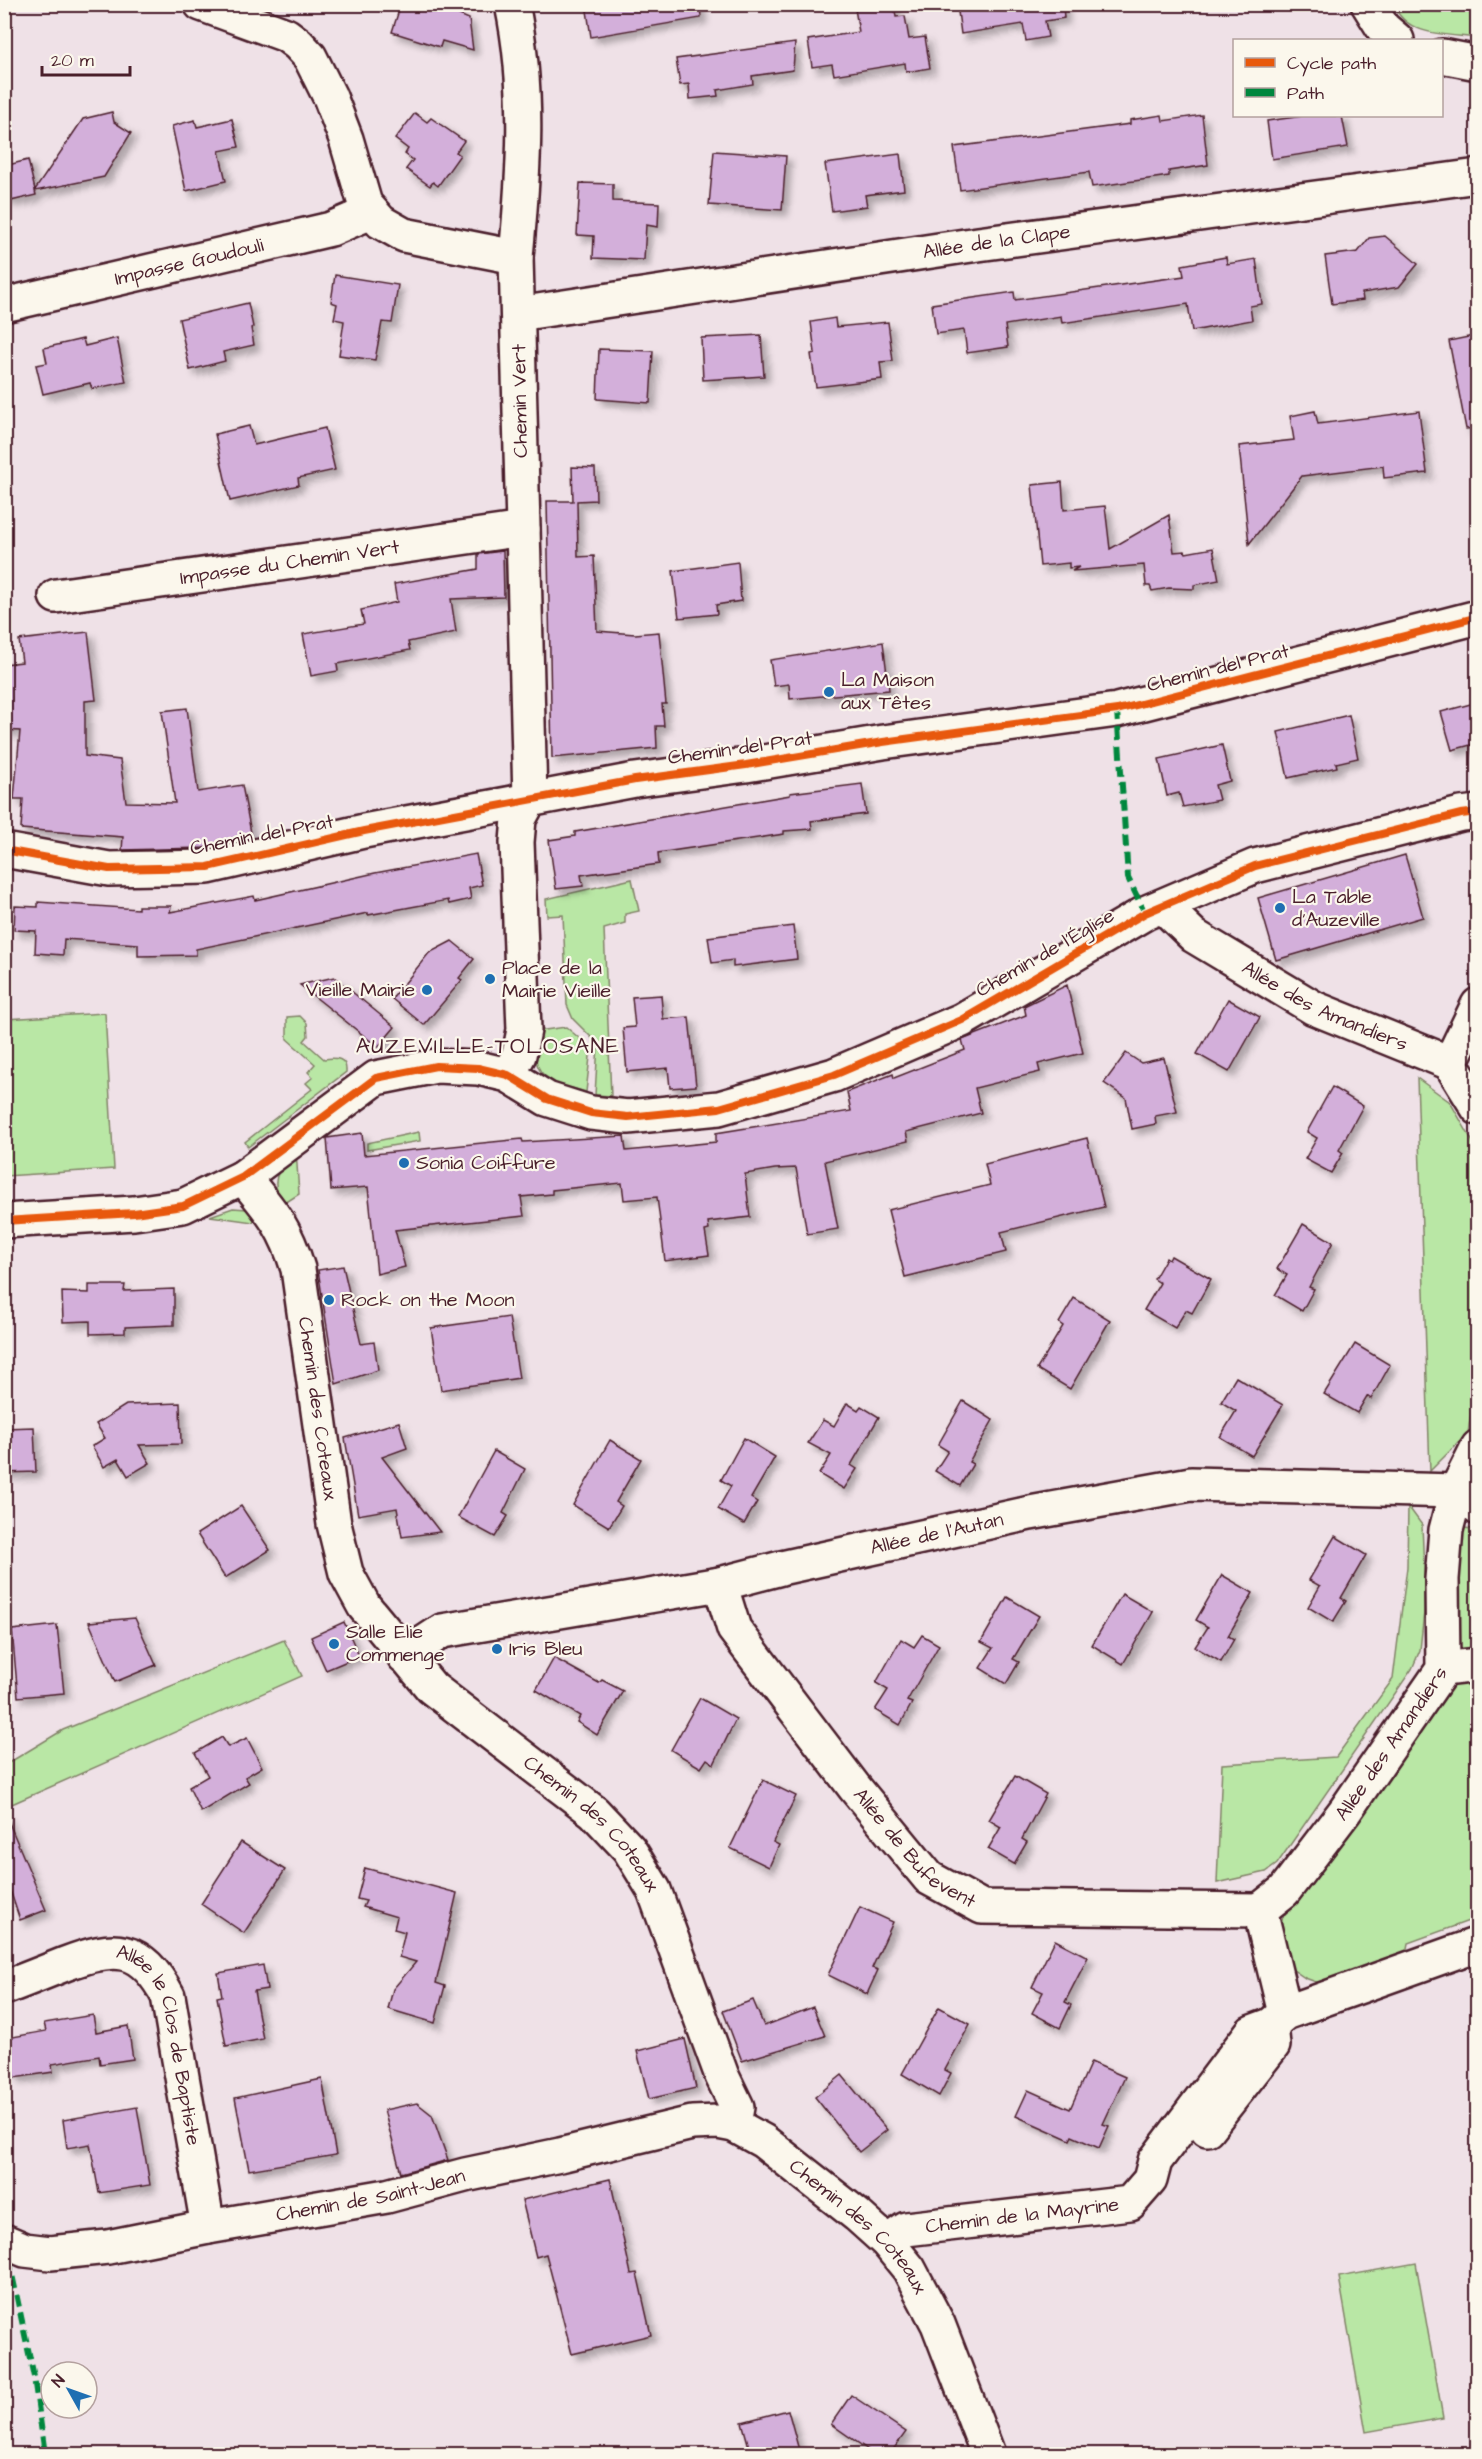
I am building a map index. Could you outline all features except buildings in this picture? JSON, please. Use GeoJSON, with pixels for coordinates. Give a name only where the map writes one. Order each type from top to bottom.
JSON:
{"type":"FeatureCollection","features":[{"type":"Feature","properties":{"kind":"street"},"geometry":{"type":"LineString","coordinates":[[201,4],[286,35],[310,57],[330,97],[346,139],[361,193],[371,213],[404,235],[516,257]]}},
{"type":"Feature","properties":{"kind":"street","name":"Chemin Vert"},"geometry":{"type":"LineString","coordinates":[[512,4],[525,108],[522,189],[516,257],[530,799]]}},
{"type":"Feature","properties":{"kind":"street"},"geometry":{"type":"LineString","coordinates":[[1368,4],[1383,28],[1396,39]]}},
{"type":"Feature","properties":{"kind":"street"},"geometry":{"type":"LineString","coordinates":[[1443,56],[1478,63]]}},
{"type":"Feature","properties":{"kind":"street","name":"Allée de la Clape"},"geometry":{"type":"LineString","coordinates":[[518,314],[978,244],[1478,176]]}},
{"type":"Feature","properties":{"kind":"street","name":"Impasse Goudouli"},"geometry":{"type":"LineString","coordinates":[[4,305],[331,230],[371,213]]}},
{"type":"Feature","properties":{"kind":"street","name":"Impasse du Chemin Vert"},"geometry":{"type":"LineString","coordinates":[[56,596],[523,529]]}},
{"type":"Feature","properties":{"kind":"street","name":"Chemin del Prat"},"geometry":{"type":"LineString","coordinates":[[4,850],[109,869],[208,867],[364,831],[635,780],[1117,710],[1478,617]]}},
{"type":"Feature","properties":{"kind":"street"},"geometry":{"type":"LineString","coordinates":[[4,1221],[134,1213],[183,1206],[243,1177],[376,1078],[436,1066],[478,1068],[508,1075],[519,1055],[524,1029],[517,842],[519,819],[530,799]]}},
{"type":"Feature","properties":{"kind":"street","name":"Chemin de l'Église"},"geometry":{"type":"LineString","coordinates":[[508,1075],[547,1099],[591,1113],[628,1117],[720,1108],[834,1075],[962,1020],[1144,913],[1255,866],[1373,835],[1478,812]]}},
{"type":"Feature","properties":{"kind":"street","name":"Allée des Amandiers"},"geometry":{"type":"LineString","coordinates":[[1163,906],[1194,936],[1314,1008],[1450,1063]]}},
{"type":"Feature","properties":{"kind":"street"},"geometry":{"type":"LineString","coordinates":[[1478,1005],[1450,1063],[1478,1108]]}},
{"type":"Feature","properties":{"kind":"street","name":"Chemin des Coteaux"},"geometry":{"type":"LineString","coordinates":[[243,1177],[277,1218],[290,1242],[298,1269],[334,1524],[345,1573],[364,1606],[432,1688],[594,1812],[629,1849],[654,1890],[722,2076],[737,2107],[734,2125],[763,2141],[857,2215],[887,2242],[909,2269],[938,2324],[988,2454]]}},
{"type":"Feature","properties":{"kind":"street","name":"Allée des Amandiers"},"geometry":{"type":"LineString","coordinates":[[1260,1910],[1284,1891],[1345,1811],[1443,1669],[1442,1579],[1446,1530],[1467,1499],[1478,1447]]}},
{"type":"Feature","properties":{"kind":"street","name":"Allée de l'Autan"},"geometry":{"type":"LineString","coordinates":[[404,1656],[442,1631],[720,1584],[781,1568],[1019,1516],[1191,1484],[1467,1499]]}},
{"type":"Feature","properties":{"kind":"street","name":"Allée de Bufevent"},"geometry":{"type":"LineString","coordinates":[[720,1584],[734,1629],[855,1788],[929,1878],[982,1907],[1260,1910]]}},
{"type":"Feature","properties":{"kind":"street"},"geometry":{"type":"LineString","coordinates":[[1443,1669],[1478,1665]]}},
{"type":"Feature","properties":{"kind":"street"},"geometry":{"type":"LineString","coordinates":[[1260,1910],[1278,2019]]}},
{"type":"Feature","properties":{"kind":"street","name":"Chemin de la Mayrine"},"geometry":{"type":"LineString","coordinates":[[887,2242],[906,2229],[1130,2203],[1150,2180],[1155,2161],[1252,2032],[1278,2019],[1478,1944]]}},
{"type":"Feature","properties":{"kind":"street","name":"Allée le Clos de Baptiste"},"geometry":{"type":"LineString","coordinates":[[4,1988],[101,1952],[120,1952],[134,1956],[148,1966],[168,1996],[208,2227]]}},
{"type":"Feature","properties":{"kind":"street","name":"Chemin de Saint-Jean"},"geometry":{"type":"LineString","coordinates":[[5,2242],[25,2250],[50,2253],[108,2247],[387,2196],[465,2175],[560,2156],[692,2123],[718,2122],[734,2125]]}},
{"type":"Feature","properties":{"kind":"green space"},"geometry":{"type":"Polygon","coordinates":[[[1394,5],[1477,5],[1477,38],[1429,32],[1418,28],[1408,23],[1394,5]]]}},
{"type":"Feature","properties":{"kind":"green space"},"geometry":{"type":"Polygon","coordinates":[[[632,879],[639,911],[625,914],[625,923],[604,929],[611,1096],[595,1095],[598,1044],[573,1019],[567,1005],[563,915],[547,916],[546,899],[632,879]]]}},
{"type":"Feature","properties":{"kind":"green space"},"geometry":{"type":"Polygon","coordinates":[[[105,1013],[114,1169],[5,1176],[5,1019],[105,1013]]]}},
{"type":"Feature","properties":{"kind":"green space"},"geometry":{"type":"Polygon","coordinates":[[[300,1016],[307,1023],[308,1036],[304,1041],[324,1059],[333,1058],[343,1061],[346,1072],[248,1147],[245,1142],[312,1089],[306,1083],[313,1077],[308,1072],[315,1064],[287,1039],[287,1017],[300,1016]]]}},
{"type":"Feature","properties":{"kind":"green space"},"geometry":{"type":"Polygon","coordinates":[[[566,1027],[591,1048],[586,1092],[572,1088],[562,1090],[541,1072],[538,1066],[536,1051],[538,1031],[566,1027]]]}},
{"type":"Feature","properties":{"kind":"green space"},"geometry":{"type":"Polygon","coordinates":[[[1417,1078],[1450,1102],[1478,1151],[1477,1374],[1468,1433],[1430,1471],[1417,1078]]]}},
{"type":"Feature","properties":{"kind":"green space"},"geometry":{"type":"Polygon","coordinates":[[[419,1132],[420,1141],[367,1150],[367,1143],[419,1132]]]}},
{"type":"Feature","properties":{"kind":"green space"},"geometry":{"type":"Polygon","coordinates":[[[296,1150],[299,1194],[282,1205],[276,1188],[277,1175],[296,1150]]]}},
{"type":"Feature","properties":{"kind":"green space"},"geometry":{"type":"Polygon","coordinates":[[[233,1208],[247,1209],[256,1217],[253,1222],[210,1216],[233,1208]]]}},
{"type":"Feature","properties":{"kind":"green space"},"geometry":{"type":"Polygon","coordinates":[[[1408,1506],[1422,1525],[1424,1571],[1424,1612],[1420,1650],[1412,1669],[1277,1864],[1266,1872],[1217,1883],[1222,1764],[1336,1757],[1393,1679],[1407,1567],[1408,1506]]]}},
{"type":"Feature","properties":{"kind":"green space"},"geometry":{"type":"Polygon","coordinates":[[[1465,1528],[1477,1530],[1477,1658],[1458,1648],[1458,1531],[1465,1528]]]}},
{"type":"Feature","properties":{"kind":"green space"},"geometry":{"type":"Polygon","coordinates":[[[284,1640],[302,1676],[5,1807],[5,1765],[63,1730],[284,1640]]]}},
{"type":"Feature","properties":{"kind":"green space"},"geometry":{"type":"Polygon","coordinates":[[[1477,1676],[1477,1918],[1408,1943],[1405,1959],[1327,1986],[1305,1978],[1286,1965],[1278,1929],[1283,1917],[1450,1688],[1464,1679],[1477,1676]]]}},
{"type":"Feature","properties":{"kind":"green space"},"geometry":{"type":"Polygon","coordinates":[[[1416,2263],[1443,2418],[1366,2432],[1339,2277],[1416,2263]]]}},
{"type":"Feature","properties":{"kind":"marked path"},"geometry":{"type":"LineString","coordinates":[[1117,710],[1128,878],[1145,913]]}},
{"type":"Feature","properties":{"kind":"marked path"},"geometry":{"type":"LineString","coordinates":[[5,2242],[34,2377],[45,2454]]}},
{"type":"Feature","properties":{"kind":"cycle path"},"geometry":{"type":"LineString","coordinates":[[4,850],[109,869],[208,867],[364,831],[635,780],[746,765],[883,742],[1117,710],[1478,617]]}},
{"type":"Feature","properties":{"kind":"cycle path"},"geometry":{"type":"LineString","coordinates":[[4,1221],[134,1213],[183,1206],[243,1177],[376,1078],[436,1066],[478,1068],[508,1075],[547,1099],[591,1113],[628,1117],[719,1108],[834,1075],[962,1020],[1145,913],[1255,866],[1461,814],[1478,812]]}},
{"type":"Feature","properties":{"kind":"place","name":"La Maison aux Têtes"},"geometry":{"type":"Point","coordinates":[829,692]}},
{"type":"Feature","properties":{"kind":"place","name":"La Table d'Auzeville"},"geometry":{"type":"Point","coordinates":[1280,908]}},
{"type":"Feature","properties":{"kind":"place","name":"Place de la Mairie Vieille"},"geometry":{"type":"Point","coordinates":[490,979]}},
{"type":"Feature","properties":{"kind":"place","name":"Vieille Mairie"},"geometry":{"type":"Point","coordinates":[427,990]}},
{"type":"Feature","properties":{"kind":"place","name":"Sonia Coiffure"},"geometry":{"type":"Point","coordinates":[404,1163]}},
{"type":"Feature","properties":{"kind":"place","name":"Rock on the Moon"},"geometry":{"type":"Point","coordinates":[329,1300]}},
{"type":"Feature","properties":{"kind":"place","name":"Salle Elie Commenge"},"geometry":{"type":"Point","coordinates":[334,1644]}},
{"type":"Feature","properties":{"kind":"place","name":"Iris Bleu"},"geometry":{"type":"Point","coordinates":[497,1649]}},
{"type":"Feature","properties":{"kind":"district","name":"AUZEVILLE-TOLOSANE"},"geometry":{"type":"Point","coordinates":[488,1046]}}]}
